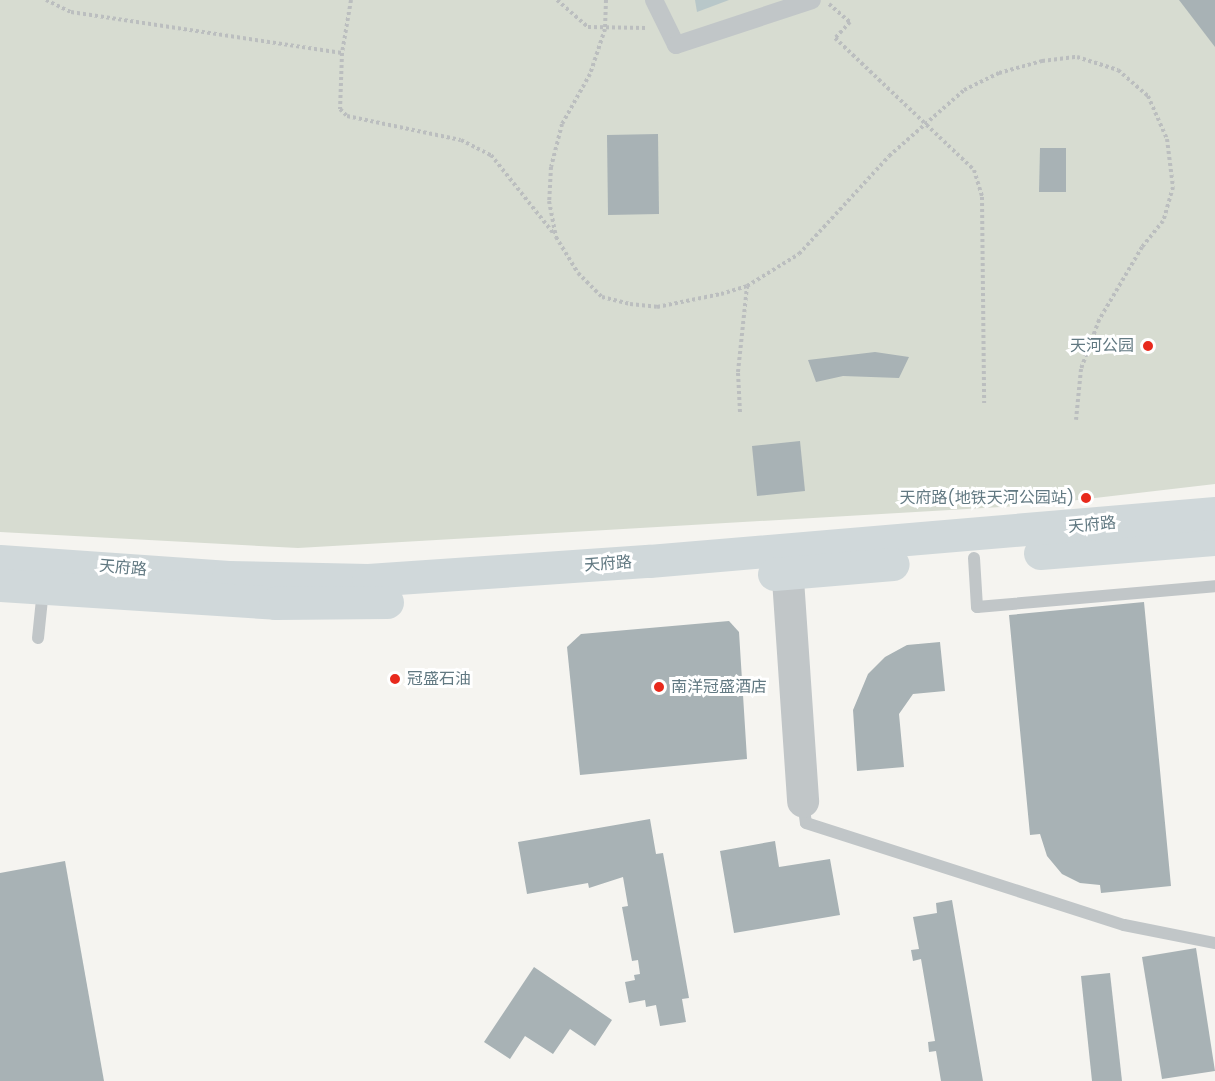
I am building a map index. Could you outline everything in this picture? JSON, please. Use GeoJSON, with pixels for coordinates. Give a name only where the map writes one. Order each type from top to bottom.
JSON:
{"type":"FeatureCollection","features":[{"type":"Feature","properties":{"kind":"main road","name":"天府路"},"geometry":{"type":"LineString","coordinates":[[0,585],[320,604],[460,598],[1215,513]]}},
{"type":"Feature","properties":{"kind":"main road","name":"天府路"},"geometry":{"type":"LineString","coordinates":[[0,561],[228,577],[368,580],[787,561],[974,558],[1215,539]]}},
{"type":"Feature","properties":{"kind":"street"},"geometry":{"type":"LineString","coordinates":[[654,0],[664,26],[676,45],[812,0]]}},
{"type":"Feature","properties":{"kind":"street"},"geometry":{"type":"LineString","coordinates":[[787,561],[803,801]]}},
{"type":"Feature","properties":{"kind":"lane"},"geometry":{"type":"LineString","coordinates":[[974,558],[977,607],[1215,586]]}},
{"type":"Feature","properties":{"kind":"lane"},"geometry":{"type":"LineString","coordinates":[[38,638],[44,586]]}},
{"type":"Feature","properties":{"kind":"lane"},"geometry":{"type":"LineString","coordinates":[[803,801],[806,823],[1124,925],[1215,943]]}},
{"type":"Feature","properties":{"kind":"path"},"geometry":{"type":"LineString","coordinates":[[46,0],[70,12],[342,53]]}},
{"type":"Feature","properties":{"kind":"path"},"geometry":{"type":"LineString","coordinates":[[351,0],[342,53],[340,109],[347,116],[461,140],[491,155],[556,237],[578,273],[602,297],[630,304],[657,307],[747,286],[799,254],[923,124],[964,90],[999,73],[1042,61],[1077,57],[1118,70],[1148,96],[1167,139],[1173,187],[1162,221],[1142,247],[1099,320],[1082,369],[1076,420]]}},
{"type":"Feature","properties":{"kind":"path"},"geometry":{"type":"LineString","coordinates":[[557,0],[588,27],[605,29],[664,26]]}},
{"type":"Feature","properties":{"kind":"path"},"geometry":{"type":"LineString","coordinates":[[556,237],[549,201],[551,167],[562,124],[590,74],[605,29],[606,0]]}},
{"type":"Feature","properties":{"kind":"path"},"geometry":{"type":"LineString","coordinates":[[825,0],[850,22],[835,38],[974,170],[982,197],[984,403]]}},
{"type":"Feature","properties":{"kind":"path"},"geometry":{"type":"LineString","coordinates":[[740,412],[738,372],[747,286]]}},
{"type":"Feature","properties":{"kind":"shaded area","name":"天河公园"},"geometry":{"type":"Polygon","coordinates":[[[0,0],[1215,0],[1215,484],[1035,505],[298,548],[0,532],[0,0]]]}},
{"type":"Feature","properties":{"kind":"shaded area"},"geometry":{"type":"Polygon","coordinates":[[[695,0],[729,0],[697,12],[695,0]]]}},
{"type":"Feature","properties":{"kind":"building"},"geometry":{"type":"Polygon","coordinates":[[[1179,0],[1215,0],[1215,47],[1179,0]]]}},
{"type":"Feature","properties":{"kind":"building"},"geometry":{"type":"Polygon","coordinates":[[[658,134],[659,214],[608,215],[607,135],[658,134]]]}},
{"type":"Feature","properties":{"kind":"building"},"geometry":{"type":"Polygon","coordinates":[[[1040,148],[1066,148],[1066,192],[1039,192],[1040,148]]]}},
{"type":"Feature","properties":{"kind":"building"},"geometry":{"type":"Polygon","coordinates":[[[875,352],[909,357],[899,378],[843,376],[816,382],[808,360],[875,352]]]}},
{"type":"Feature","properties":{"kind":"building"},"geometry":{"type":"Polygon","coordinates":[[[800,441],[805,491],[757,496],[752,446],[800,441]]]}},
{"type":"Feature","properties":{"kind":"building"},"geometry":{"type":"Polygon","coordinates":[[[1144,602],[1171,886],[1101,893],[1100,885],[1080,883],[1062,874],[1047,856],[1040,834],[1030,835],[1009,615],[1144,602]]]}},
{"type":"Feature","properties":{"kind":"building"},"geometry":{"type":"Polygon","coordinates":[[[729,621],[739,632],[747,759],[580,775],[567,647],[581,634],[729,621]]]}},
{"type":"Feature","properties":{"kind":"building"},"geometry":{"type":"Polygon","coordinates":[[[940,642],[945,691],[913,694],[899,714],[904,767],[857,771],[853,710],[868,674],[885,657],[907,645],[940,642]]]}},
{"type":"Feature","properties":{"kind":"building"},"geometry":{"type":"Polygon","coordinates":[[[650,819],[656,854],[663,853],[689,998],[682,999],[686,1022],[660,1026],[656,1005],[646,1007],[645,1000],[629,1003],[625,982],[635,980],[634,975],[640,974],[638,960],[632,961],[622,907],[628,906],[623,877],[589,888],[588,883],[527,894],[518,842],[650,819]]]}},
{"type":"Feature","properties":{"kind":"building"},"geometry":{"type":"Polygon","coordinates":[[[775,841],[779,867],[830,859],[840,915],[734,933],[720,851],[775,841]]]}},
{"type":"Feature","properties":{"kind":"building"},"geometry":{"type":"Polygon","coordinates":[[[65,861],[104,1081],[0,1081],[0,873],[65,861]]]}},
{"type":"Feature","properties":{"kind":"building"},"geometry":{"type":"Polygon","coordinates":[[[952,900],[983,1081],[941,1081],[936,1051],[929,1052],[928,1042],[935,1041],[921,959],[913,961],[911,950],[919,949],[913,917],[937,913],[936,903],[952,900]]]}},
{"type":"Feature","properties":{"kind":"building"},"geometry":{"type":"Polygon","coordinates":[[[1196,948],[1215,1071],[1162,1079],[1142,957],[1196,948]]]}},
{"type":"Feature","properties":{"kind":"building"},"geometry":{"type":"Polygon","coordinates":[[[534,967],[612,1020],[595,1046],[570,1029],[553,1054],[525,1036],[510,1059],[484,1042],[534,967]]]}},
{"type":"Feature","properties":{"kind":"building"},"geometry":{"type":"Polygon","coordinates":[[[1110,973],[1122,1081],[1092,1081],[1081,976],[1110,973]]]}},
{"type":"Feature","properties":{"kind":"place","name":"天河公园"},"geometry":{"type":"Point","coordinates":[1148,346]}},
{"type":"Feature","properties":{"kind":"place","name":"天府路(地铁天河公园站)"},"geometry":{"type":"Point","coordinates":[1086,498]}},
{"type":"Feature","properties":{"kind":"place","name":"冠盛石油"},"geometry":{"type":"Point","coordinates":[395,679]}},
{"type":"Feature","properties":{"kind":"place","name":"南洋冠盛酒店"},"geometry":{"type":"Point","coordinates":[659,687]}}]}
